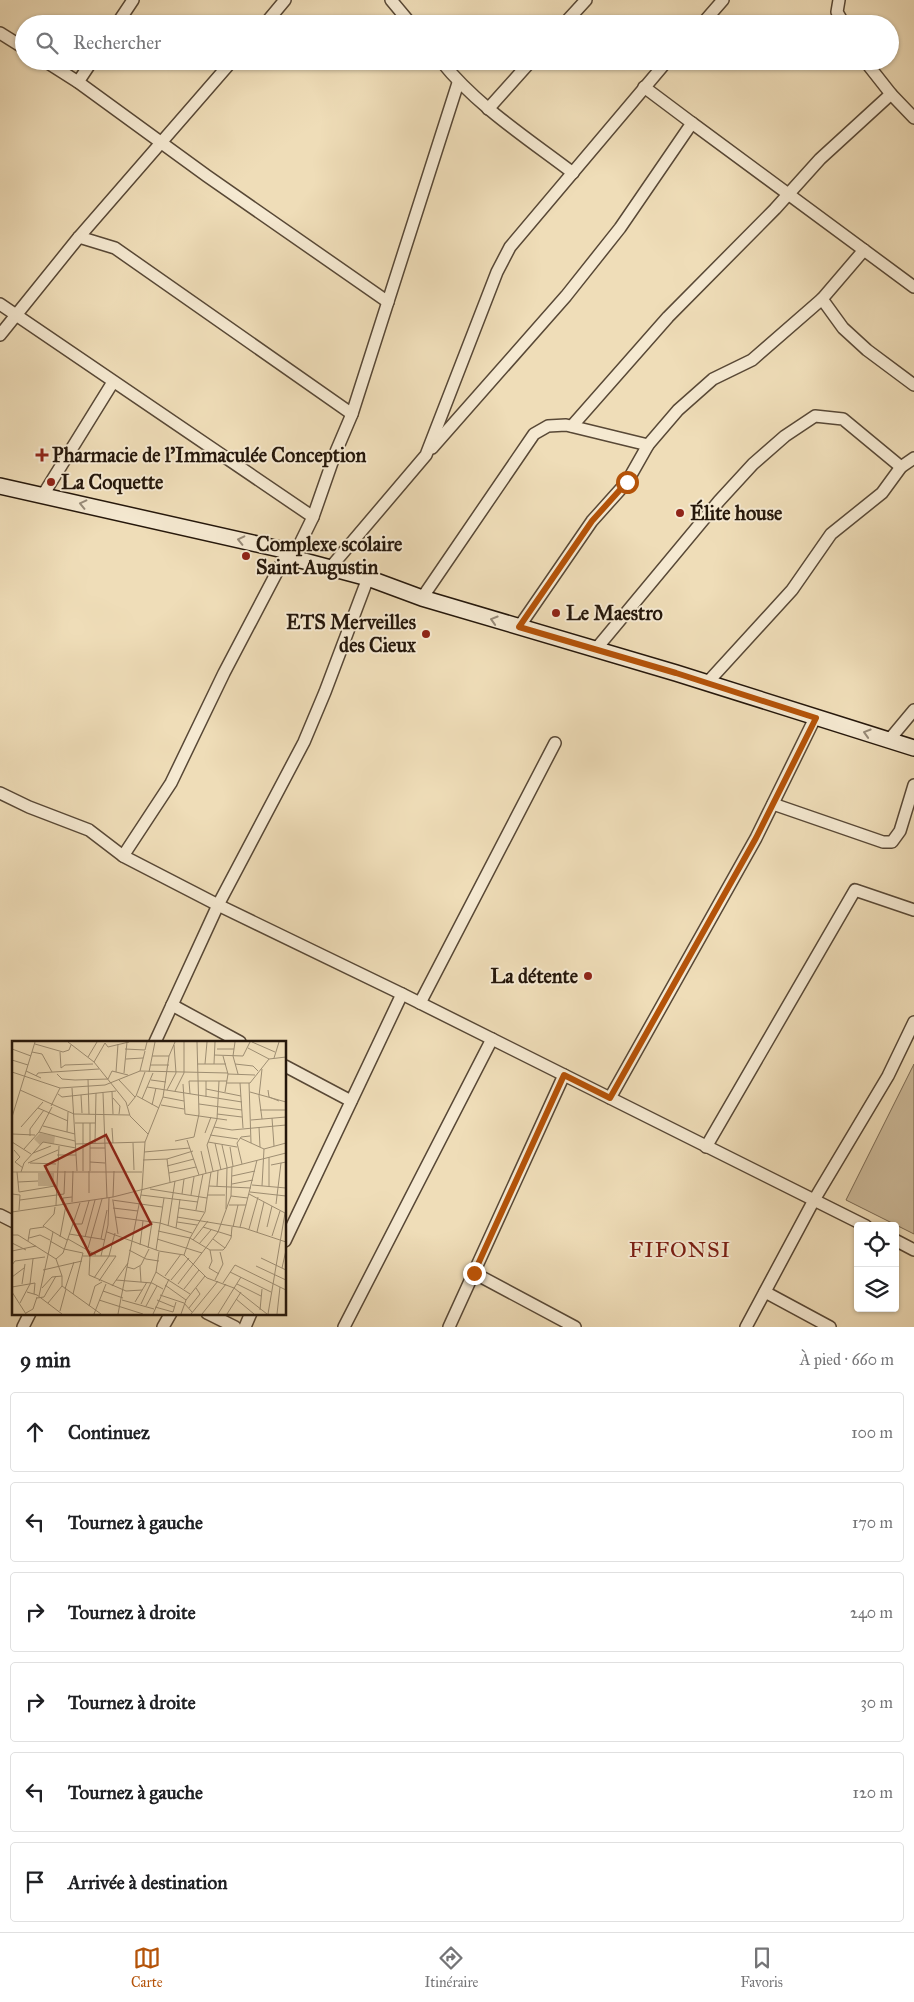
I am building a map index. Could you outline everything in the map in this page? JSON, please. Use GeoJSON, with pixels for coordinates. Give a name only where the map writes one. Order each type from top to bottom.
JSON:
{"type":"FeatureCollection","features":[{"type":"Feature","properties":{"kind":"main road"},"geometry":{"type":"LineString","coordinates":[[0,486],[290,554],[330,568],[368,578],[422,598],[707,682],[914,748]]}},
{"type":"Feature","properties":{"kind":"street"},"geometry":{"type":"LineString","coordinates":[[123,15],[133,0]]}},
{"type":"Feature","properties":{"kind":"street"},"geometry":{"type":"LineString","coordinates":[[272,15],[285,0]]}},
{"type":"Feature","properties":{"kind":"street"},"geometry":{"type":"LineString","coordinates":[[391,0],[403,15]]}},
{"type":"Feature","properties":{"kind":"street"},"geometry":{"type":"LineString","coordinates":[[572,15],[586,0]]}},
{"type":"Feature","properties":{"kind":"street"},"geometry":{"type":"LineString","coordinates":[[710,15],[723,0]]}},
{"type":"Feature","properties":{"kind":"street"},"geometry":{"type":"LineString","coordinates":[[839,0],[837,12],[839,15]]}},
{"type":"Feature","properties":{"kind":"street"},"geometry":{"type":"LineString","coordinates":[[0,34],[15,43]]}},
{"type":"Feature","properties":{"kind":"street"},"geometry":{"type":"LineString","coordinates":[[59,70],[388,302]]}},
{"type":"Feature","properties":{"kind":"street"},"geometry":{"type":"LineString","coordinates":[[78,82],[86,70]]}},
{"type":"Feature","properties":{"kind":"street"},"geometry":{"type":"LineString","coordinates":[[0,335],[79,237],[224,70]]}},
{"type":"Feature","properties":{"kind":"street"},"geometry":{"type":"LineString","coordinates":[[448,70],[458,83],[488,109],[573,173]]}},
{"type":"Feature","properties":{"kind":"street"},"geometry":{"type":"LineString","coordinates":[[488,109],[523,70]]}},
{"type":"Feature","properties":{"kind":"street"},"geometry":{"type":"LineString","coordinates":[[426,455],[497,272],[510,247],[660,70]]}},
{"type":"Feature","properties":{"kind":"street"},"geometry":{"type":"LineString","coordinates":[[872,70],[891,94],[914,118]]}},
{"type":"Feature","properties":{"kind":"street"},"geometry":{"type":"LineString","coordinates":[[123,856],[171,783],[224,673],[290,554],[313,517],[335,454],[352,414],[458,83]]}},
{"type":"Feature","properties":{"kind":"street"},"geometry":{"type":"LineString","coordinates":[[644,88],[914,287]]}},
{"type":"Feature","properties":{"kind":"street"},"geometry":{"type":"LineString","coordinates":[[572,426],[668,317],[775,209],[820,159],[891,94]]}},
{"type":"Feature","properties":{"kind":"street"},"geometry":{"type":"LineString","coordinates":[[330,568],[426,455],[566,296],[620,228],[692,123]]}},
{"type":"Feature","properties":{"kind":"street"},"geometry":{"type":"LineString","coordinates":[[79,237],[115,248],[352,414]]}},
{"type":"Feature","properties":{"kind":"street"},"geometry":{"type":"LineString","coordinates":[[519,627],[592,521],[627,482],[648,445],[678,410],[713,379],[752,360],[822,299],[864,250]]}},
{"type":"Feature","properties":{"kind":"street"},"geometry":{"type":"LineString","coordinates":[[822,299],[843,328],[867,350],[914,385]]}},
{"type":"Feature","properties":{"kind":"street"},"geometry":{"type":"LineString","coordinates":[[0,304],[313,517]]}},
{"type":"Feature","properties":{"kind":"street"},"geometry":{"type":"LineString","coordinates":[[42,495],[113,382]]}},
{"type":"Feature","properties":{"kind":"street"},"geometry":{"type":"LineString","coordinates":[[596,649],[753,464],[785,436],[815,416],[843,419],[901,467]]}},
{"type":"Feature","properties":{"kind":"street"},"geometry":{"type":"LineString","coordinates":[[422,598],[534,434],[548,426],[566,425],[648,445]]}},
{"type":"Feature","properties":{"kind":"street"},"geometry":{"type":"LineString","coordinates":[[707,682],[792,590],[831,534],[882,493],[901,467],[914,458]]}},
{"type":"Feature","properties":{"kind":"street"},"geometry":{"type":"LineString","coordinates":[[155,1041],[218,905],[304,742],[326,692],[368,578]]}},
{"type":"Feature","properties":{"kind":"street"},"geometry":{"type":"LineString","coordinates":[[889,740],[914,710]]}},
{"type":"Feature","properties":{"kind":"street"},"geometry":{"type":"LineString","coordinates":[[610,1098],[751,846],[816,718]]}},
{"type":"Feature","properties":{"kind":"street"},"geometry":{"type":"LineString","coordinates":[[420,1003],[555,743]]}},
{"type":"Feature","properties":{"kind":"street"},"geometry":{"type":"LineString","coordinates":[[773,804],[882,842],[892,842],[900,831],[914,785]]}},
{"type":"Feature","properties":{"kind":"street"},"geometry":{"type":"LineString","coordinates":[[0,793],[29,807],[89,830],[123,856],[218,905],[402,994],[858,1222]]}},
{"type":"Feature","properties":{"kind":"street"},"geometry":{"type":"LineString","coordinates":[[706,1146],[855,890],[914,910]]}},
{"type":"Feature","properties":{"kind":"street"},"geometry":{"type":"LineString","coordinates":[[286,1239],[402,994]]}},
{"type":"Feature","properties":{"kind":"street"},"geometry":{"type":"LineString","coordinates":[[172,1005],[238,1041]]}},
{"type":"Feature","properties":{"kind":"street"},"geometry":{"type":"LineString","coordinates":[[746,1327],[814,1200],[888,1076],[913,1028]]}},
{"type":"Feature","properties":{"kind":"street"},"geometry":{"type":"LineString","coordinates":[[344,1327],[492,1039]]}},
{"type":"Feature","properties":{"kind":"street"},"geometry":{"type":"LineString","coordinates":[[286,1067],[351,1101]]}},
{"type":"Feature","properties":{"kind":"street"},"geometry":{"type":"LineString","coordinates":[[449,1327],[564,1075]]}},
{"type":"Feature","properties":{"kind":"street"},"geometry":{"type":"LineString","coordinates":[[0,1215],[12,1221]]}},
{"type":"Feature","properties":{"kind":"street"},"geometry":{"type":"LineString","coordinates":[[899,1242],[914,1250]]}},
{"type":"Feature","properties":{"kind":"street"},"geometry":{"type":"LineString","coordinates":[[474,1273],[575,1327]]}},
{"type":"Feature","properties":{"kind":"street"},"geometry":{"type":"LineString","coordinates":[[765,1292],[830,1327]]}},
{"type":"Feature","properties":{"kind":"street"},"geometry":{"type":"LineString","coordinates":[[23,1327],[30,1314]]}},
{"type":"Feature","properties":{"kind":"street"},"geometry":{"type":"LineString","coordinates":[[163,1327],[170,1314]]}},
{"type":"Feature","properties":{"kind":"street"},"geometry":{"type":"LineString","coordinates":[[208,1314],[236,1327]]}},
{"type":"Feature","properties":{"kind":"street"},"geometry":{"type":"LineString","coordinates":[[245,1327],[251,1314]]}},
{"type":"Feature","properties":{"kind":"shaded area"},"geometry":{"type":"Polygon","coordinates":[[[914,1064],[914,1234],[899,1226],[899,1222],[890,1222],[846,1200],[914,1064]]]}},
{"type":"Feature","properties":{"kind":"place","name":"Pharmacie de l'Immaculée Conception"},"geometry":{"type":"Point","coordinates":[42,455]}},
{"type":"Feature","properties":{"kind":"place","name":"La Coquette"},"geometry":{"type":"Point","coordinates":[51,482]}},
{"type":"Feature","properties":{"kind":"place","name":"Élite house"},"geometry":{"type":"Point","coordinates":[680,513]}},
{"type":"Feature","properties":{"kind":"place","name":"Complexe scolaire Saint Augustin"},"geometry":{"type":"Point","coordinates":[246,556]}},
{"type":"Feature","properties":{"kind":"place","name":"Le Maestro"},"geometry":{"type":"Point","coordinates":[556,613]}},
{"type":"Feature","properties":{"kind":"place","name":"ETS Merveilles des Cieux"},"geometry":{"type":"Point","coordinates":[426,634]}},
{"type":"Feature","properties":{"kind":"place","name":"La détente"},"geometry":{"type":"Point","coordinates":[588,976]}},
{"type":"Feature","properties":{"kind":"district","name":"FIFONSI"},"geometry":{"type":"Point","coordinates":[680,1249]}},
{"type":"Feature","properties":{"kind":"route"},"geometry":{"type":"LineString","coordinates":[[474,1273],[564,1075],[610,1098],[756,838],[816,718],[676,673],[519,627],[592,521],[627,482]]}}]}
